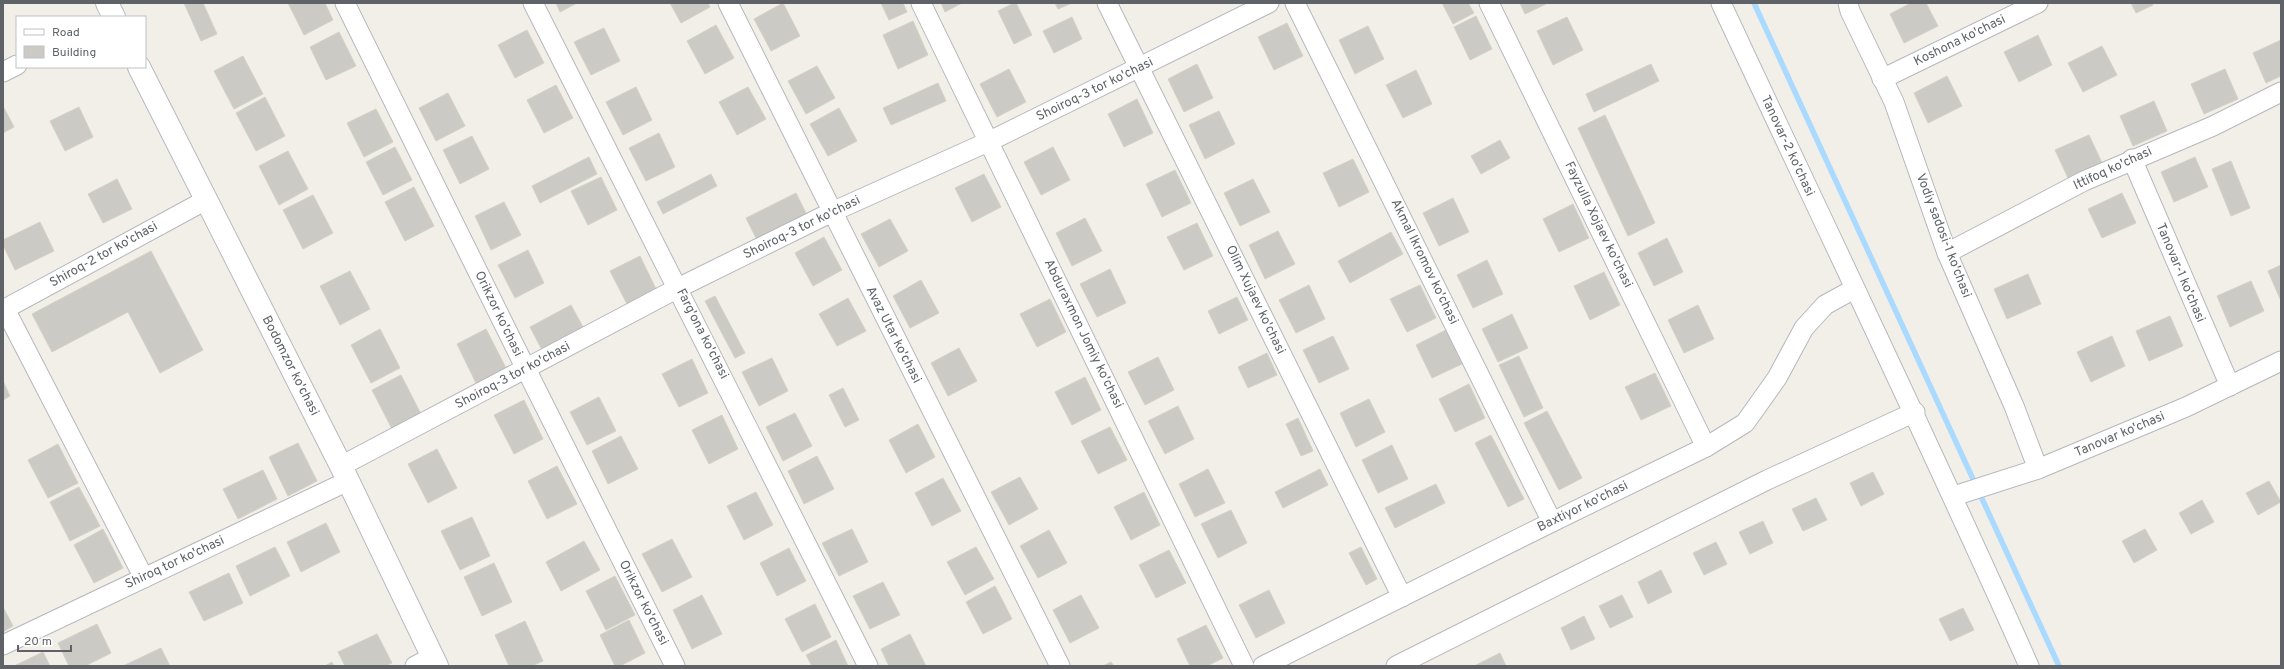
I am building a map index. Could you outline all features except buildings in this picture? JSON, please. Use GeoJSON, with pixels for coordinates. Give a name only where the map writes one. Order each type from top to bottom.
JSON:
{"type":"FeatureCollection","features":[{"type":"Feature","properties":{"kind":"street"},"geometry":{"type":"LineString","coordinates":[[107,3],[114,16]]}},
{"type":"Feature","properties":{"kind":"street","name":"Orikzor ko'chasi"},"geometry":{"type":"LineString","coordinates":[[345,3],[675,666]]}},
{"type":"Feature","properties":{"kind":"street","name":"Farg'ona ko'chasi"},"geometry":{"type":"LineString","coordinates":[[532,3],[678,288],[868,666]]}},
{"type":"Feature","properties":{"kind":"street","name":"Avaz Utar ko'chasi"},"geometry":{"type":"LineString","coordinates":[[728,3],[1060,666]]}},
{"type":"Feature","properties":{"kind":"street","name":"Abduraxmon Jomiy ko'chasi"},"geometry":{"type":"LineString","coordinates":[[921,3],[990,141],[1244,666]]}},
{"type":"Feature","properties":{"kind":"street","name":"Olim Xujaev ko'chasi"},"geometry":{"type":"LineString","coordinates":[[1107,3],[1402,597]]}},
{"type":"Feature","properties":{"kind":"street","name":"Shoiroq-3 tor ko'chasi"},"geometry":{"type":"LineString","coordinates":[[344,474],[526,369],[678,288],[832,212],[990,141],[1269,3]]}},
{"type":"Feature","properties":{"kind":"street","name":"Akmal Ikromov ko'chasi"},"geometry":{"type":"LineString","coordinates":[[1295,3],[1552,522]]}},
{"type":"Feature","properties":{"kind":"street","name":"Fayzulla Xojaev ko'chasi"},"geometry":{"type":"LineString","coordinates":[[1489,3],[1706,447]]}},
{"type":"Feature","properties":{"kind":"street","name":"Tanovar-2 ko'chasi"},"geometry":{"type":"LineString","coordinates":[[1720,3],[1854,290],[1915,412],[2029,666]]}},
{"type":"Feature","properties":{"kind":"street","name":"Vodiy sadosi-1 ko'chasi"},"geometry":{"type":"LineString","coordinates":[[1848,3],[1850,11],[1894,102],[1947,253],[2014,406],[2038,469]]}},
{"type":"Feature","properties":{"kind":"street","name":"Koshona ko'chasi"},"geometry":{"type":"LineString","coordinates":[[1882,79],[2038,3]]}},
{"type":"Feature","properties":{"kind":"street"},"geometry":{"type":"LineString","coordinates":[[3,72],[16,65]]}},
{"type":"Feature","properties":{"kind":"street","name":"Bodomzor ko'chasi"},"geometry":{"type":"LineString","coordinates":[[140,68],[344,474],[428,663]]}},
{"type":"Feature","properties":{"kind":"street","name":"Ittifoq ko'chasi"},"geometry":{"type":"LineString","coordinates":[[1947,253],[2084,181],[2132,159],[2213,126],[2281,92]]}},
{"type":"Feature","properties":{"kind":"street","name":"Tanovar-1 ko'chasi"},"geometry":{"type":"LineString","coordinates":[[2132,159],[2230,386]]}},
{"type":"Feature","properties":{"kind":"street","name":"Shiroq-2 tor ko'chasi"},"geometry":{"type":"LineString","coordinates":[[4,309],[206,200]]}},
{"type":"Feature","properties":{"kind":"street","name":"Baxtiyor ko'chasi"},"geometry":{"type":"LineString","coordinates":[[1263,666],[1706,447],[1745,423],[1777,378],[1804,328],[1825,305],[1854,290]]}},
{"type":"Feature","properties":{"kind":"street"},"geometry":{"type":"LineString","coordinates":[[4,309],[144,578]]}},
{"type":"Feature","properties":{"kind":"street","name":"Tanovar ko'chasi"},"geometry":{"type":"LineString","coordinates":[[1954,496],[2038,469],[2186,407],[2281,361]]}},
{"type":"Feature","properties":{"kind":"street"},"geometry":{"type":"LineString","coordinates":[[1396,666],[1767,480],[1915,412]]}},
{"type":"Feature","properties":{"kind":"street","name":"Shiroq tor ko'chasi"},"geometry":{"type":"LineString","coordinates":[[3,645],[144,578],[344,474]]}},
{"type":"Feature","properties":{"kind":"waterway"},"geometry":{"type":"LineString","coordinates":[[1754,3],[2059,666]]}}]}
